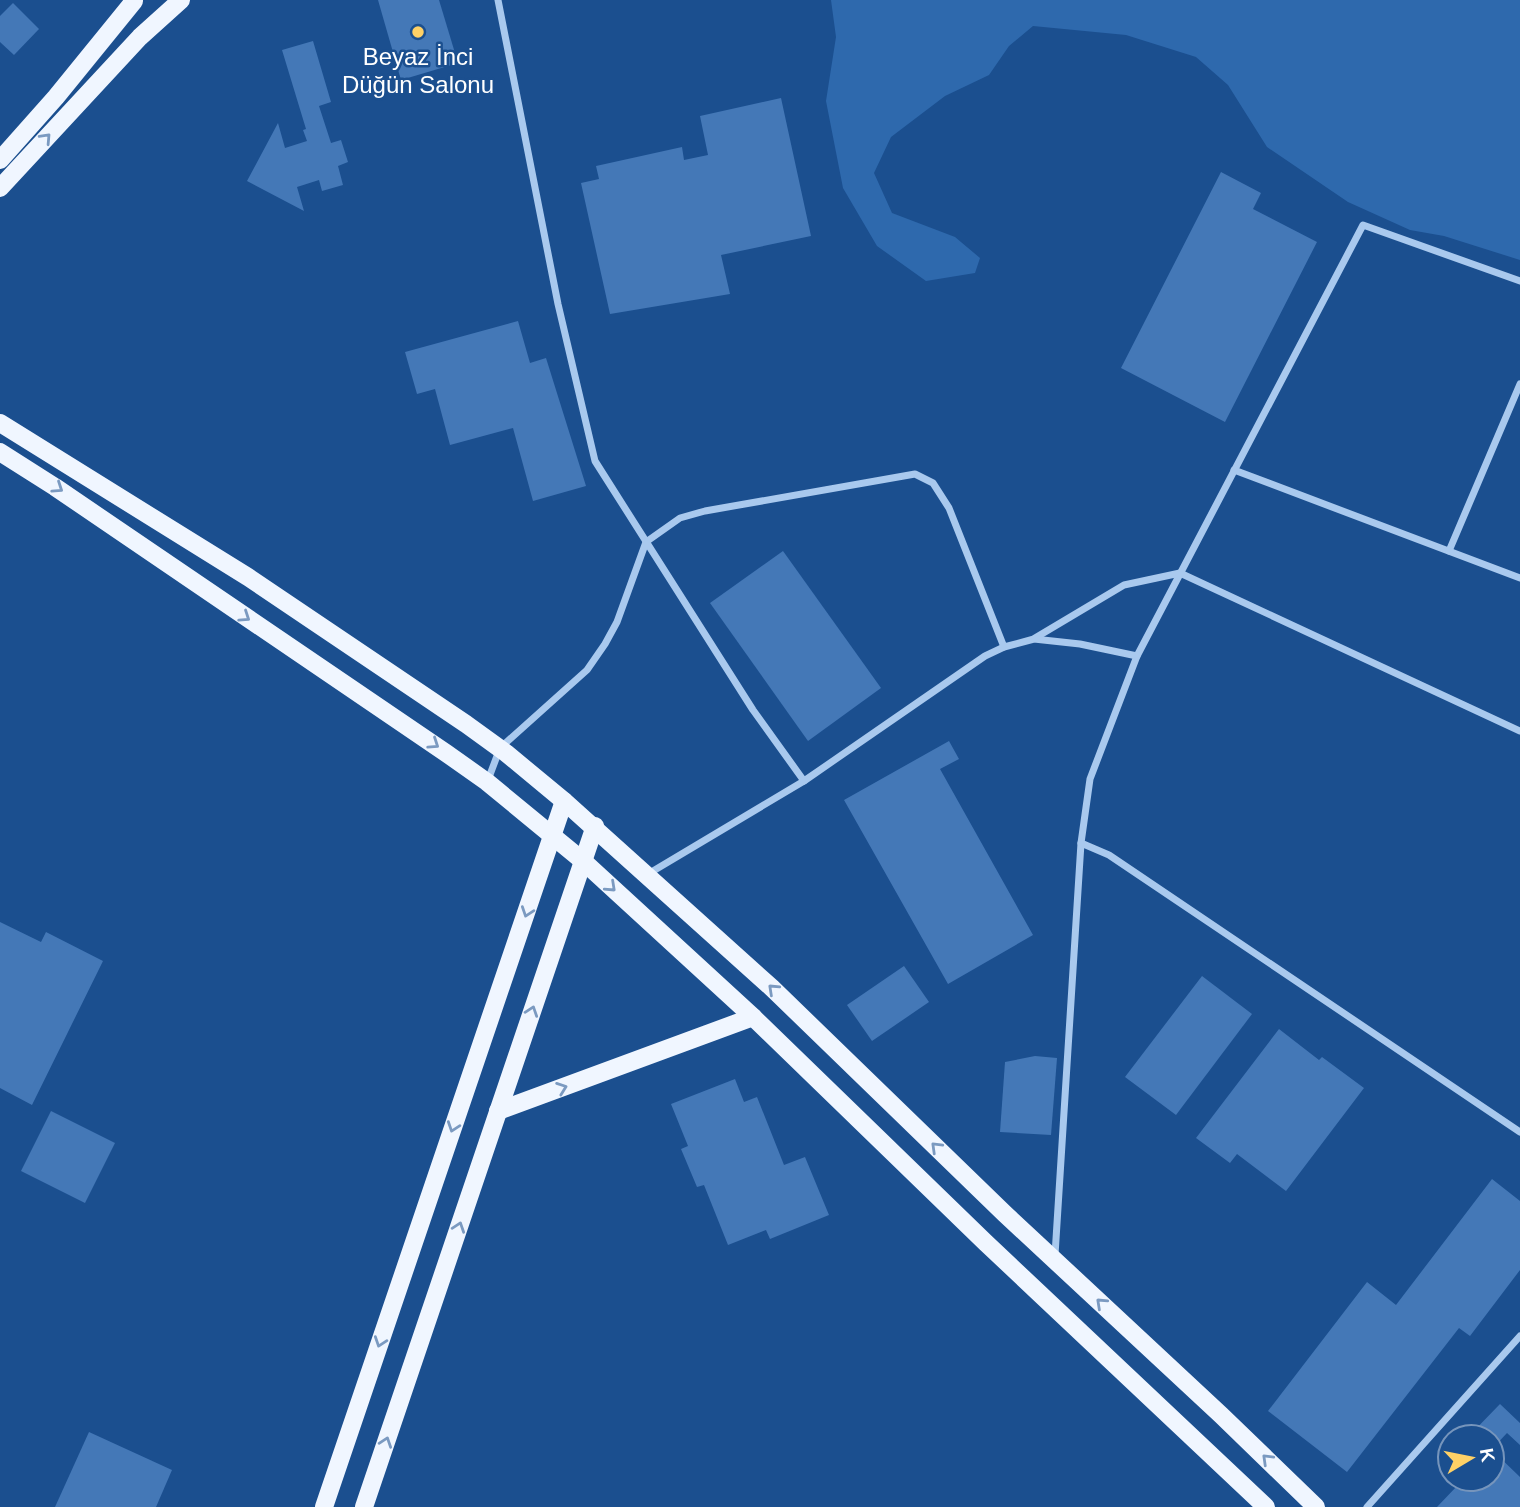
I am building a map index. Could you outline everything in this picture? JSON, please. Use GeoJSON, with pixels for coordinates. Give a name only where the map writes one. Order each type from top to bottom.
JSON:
{"type":"FeatureCollection","features":[{"type":"Feature","properties":{"kind":"main road"},"geometry":{"type":"LineString","coordinates":[[0,188],[139,37],[181,0]]}},
{"type":"Feature","properties":{"kind":"main road"},"geometry":{"type":"LineString","coordinates":[[0,141],[135,1]]}},
{"type":"Feature","properties":{"kind":"main road"},"geometry":{"type":"LineString","coordinates":[[0,160],[135,1]]}},
{"type":"Feature","properties":{"kind":"main road"},"geometry":{"type":"LineString","coordinates":[[0,423],[248,577],[499,748],[595,826],[782,997],[1315,1507]]}},
{"type":"Feature","properties":{"kind":"main road"},"geometry":{"type":"LineString","coordinates":[[0,452],[487,782],[583,861],[753,1017],[986,1243],[1266,1507]]}},
{"type":"Feature","properties":{"kind":"main road"},"geometry":{"type":"LineString","coordinates":[[324,1507],[564,801]]}},
{"type":"Feature","properties":{"kind":"main road"},"geometry":{"type":"LineString","coordinates":[[364,1507],[595,826]]}},
{"type":"Feature","properties":{"kind":"main road"},"geometry":{"type":"LineString","coordinates":[[498,1111],[753,1017]]}},
{"type":"Feature","properties":{"kind":"street"},"geometry":{"type":"LineString","coordinates":[[498,0],[558,304],[595,461],[753,710],[804,781]]}},
{"type":"Feature","properties":{"kind":"street"},"geometry":{"type":"LineString","coordinates":[[1055,1260],[1082,843],[1090,779],[1137,656],[1363,225],[1520,281]]}},
{"type":"Feature","properties":{"kind":"street"},"geometry":{"type":"LineString","coordinates":[[1449,551],[1520,384]]}},
{"type":"Feature","properties":{"kind":"street"},"geometry":{"type":"LineString","coordinates":[[1234,470],[1520,578]]}},
{"type":"Feature","properties":{"kind":"street"},"geometry":{"type":"LineString","coordinates":[[487,782],[499,748],[587,670],[617,622],[646,542],[680,518],[705,511],[915,474],[933,483],[948,508],[1004,647]]}},
{"type":"Feature","properties":{"kind":"street"},"geometry":{"type":"LineString","coordinates":[[647,874],[804,781],[985,656],[1004,647],[1034,639],[1124,585],[1180,573],[1520,731]]}},
{"type":"Feature","properties":{"kind":"street"},"geometry":{"type":"LineString","coordinates":[[1034,639],[1080,644],[1137,656]]}},
{"type":"Feature","properties":{"kind":"street"},"geometry":{"type":"LineString","coordinates":[[1082,843],[1120,862],[1520,1132]]}},
{"type":"Feature","properties":{"kind":"street"},"geometry":{"type":"LineString","coordinates":[[1367,1507],[1520,1336]]}},
{"type":"Feature","properties":{"kind":"shaded area"},"geometry":{"type":"Polygon","coordinates":[[[831,0],[1520,0],[1520,260],[1444,236],[1410,230],[1348,202],[1267,147],[1228,85],[1196,57],[1126,35],[1033,26],[1009,46],[989,75],[945,96],[891,137],[874,173],[892,213],[955,237],[980,258],[975,273],[926,281],[877,246],[843,188],[826,101],[836,37],[831,0]]]}},
{"type":"Feature","properties":{"kind":"building","name":"Beyaz İnci Düğün Salonu"},"geometry":{"type":"Polygon","coordinates":[[[378,0],[439,0],[458,63],[401,80],[378,0]]]}},
{"type":"Feature","properties":{"kind":"building"},"geometry":{"type":"Polygon","coordinates":[[[13,3],[39,29],[14,55],[0,42],[0,16],[13,3]]]}},
{"type":"Feature","properties":{"kind":"building"},"geometry":{"type":"Polygon","coordinates":[[[313,41],[331,102],[319,106],[331,143],[341,140],[348,162],[338,166],[343,185],[322,191],[319,180],[297,187],[304,211],[247,181],[278,123],[285,148],[307,141],[303,130],[306,129],[282,50],[313,41]]]}},
{"type":"Feature","properties":{"kind":"building"},"geometry":{"type":"Polygon","coordinates":[[[781,98],[811,236],[721,255],[730,294],[610,314],[581,183],[599,179],[596,166],[682,147],[684,160],[708,155],[700,116],[781,98]]]}},
{"type":"Feature","properties":{"kind":"building"},"geometry":{"type":"Polygon","coordinates":[[[1221,172],[1261,193],[1253,209],[1317,242],[1225,422],[1121,368],[1221,172]]]}},
{"type":"Feature","properties":{"kind":"building"},"geometry":{"type":"Polygon","coordinates":[[[518,321],[530,363],[546,358],[586,486],[533,501],[513,428],[450,445],[435,389],[417,394],[405,352],[518,321]]]}},
{"type":"Feature","properties":{"kind":"building"},"geometry":{"type":"Polygon","coordinates":[[[783,551],[881,688],[808,741],[710,603],[783,551]]]}},
{"type":"Feature","properties":{"kind":"building"},"geometry":{"type":"Polygon","coordinates":[[[949,741],[959,759],[940,769],[1033,935],[948,984],[844,800],[949,741]]]}},
{"type":"Feature","properties":{"kind":"building"},"geometry":{"type":"Polygon","coordinates":[[[0,922],[41,942],[46,932],[103,961],[32,1105],[0,1088],[0,922]]]}},
{"type":"Feature","properties":{"kind":"building"},"geometry":{"type":"Polygon","coordinates":[[[904,966],[929,1002],[872,1041],[847,1005],[904,966]]]}},
{"type":"Feature","properties":{"kind":"building"},"geometry":{"type":"Polygon","coordinates":[[[1202,976],[1252,1014],[1176,1115],[1125,1077],[1202,976]]]}},
{"type":"Feature","properties":{"kind":"building"},"geometry":{"type":"Polygon","coordinates":[[[1279,1029],[1319,1060],[1322,1057],[1364,1088],[1286,1191],[1237,1154],[1230,1163],[1196,1138],[1279,1029]]]}},
{"type":"Feature","properties":{"kind":"building"},"geometry":{"type":"Polygon","coordinates":[[[1035,1056],[1057,1058],[1051,1135],[1000,1132],[1005,1062],[1035,1056]]]}},
{"type":"Feature","properties":{"kind":"building"},"geometry":{"type":"Polygon","coordinates":[[[735,1079],[744,1102],[757,1097],[784,1165],[805,1157],[829,1215],[770,1239],[766,1230],[728,1245],[704,1185],[697,1187],[681,1149],[688,1146],[671,1104],[735,1079]]]}},
{"type":"Feature","properties":{"kind":"building"},"geometry":{"type":"Polygon","coordinates":[[[51,1111],[115,1143],[85,1203],[21,1171],[51,1111]]]}},
{"type":"Feature","properties":{"kind":"building"},"geometry":{"type":"Polygon","coordinates":[[[1492,1179],[1520,1201],[1520,1270],[1470,1336],[1459,1328],[1347,1472],[1268,1411],[1367,1282],[1396,1305],[1492,1179]]]}},
{"type":"Feature","properties":{"kind":"building"},"geometry":{"type":"Polygon","coordinates":[[[1500,1404],[1520,1423],[1520,1445],[1506,1434],[1506,1423],[1482,1423],[1500,1404]]]}},
{"type":"Feature","properties":{"kind":"building"},"geometry":{"type":"Polygon","coordinates":[[[89,1432],[172,1470],[156,1507],[55,1507],[89,1432]]]}},
{"type":"Feature","properties":{"kind":"building"},"geometry":{"type":"Polygon","coordinates":[[[1506,1464],[1520,1477],[1520,1507],[1437,1507],[1450,1493],[1506,1493],[1506,1464]]]}},
{"type":"Feature","properties":{"kind":"place","name":"Beyaz İnci Düğün Salonu"},"geometry":{"type":"Point","coordinates":[418,32]}}]}
